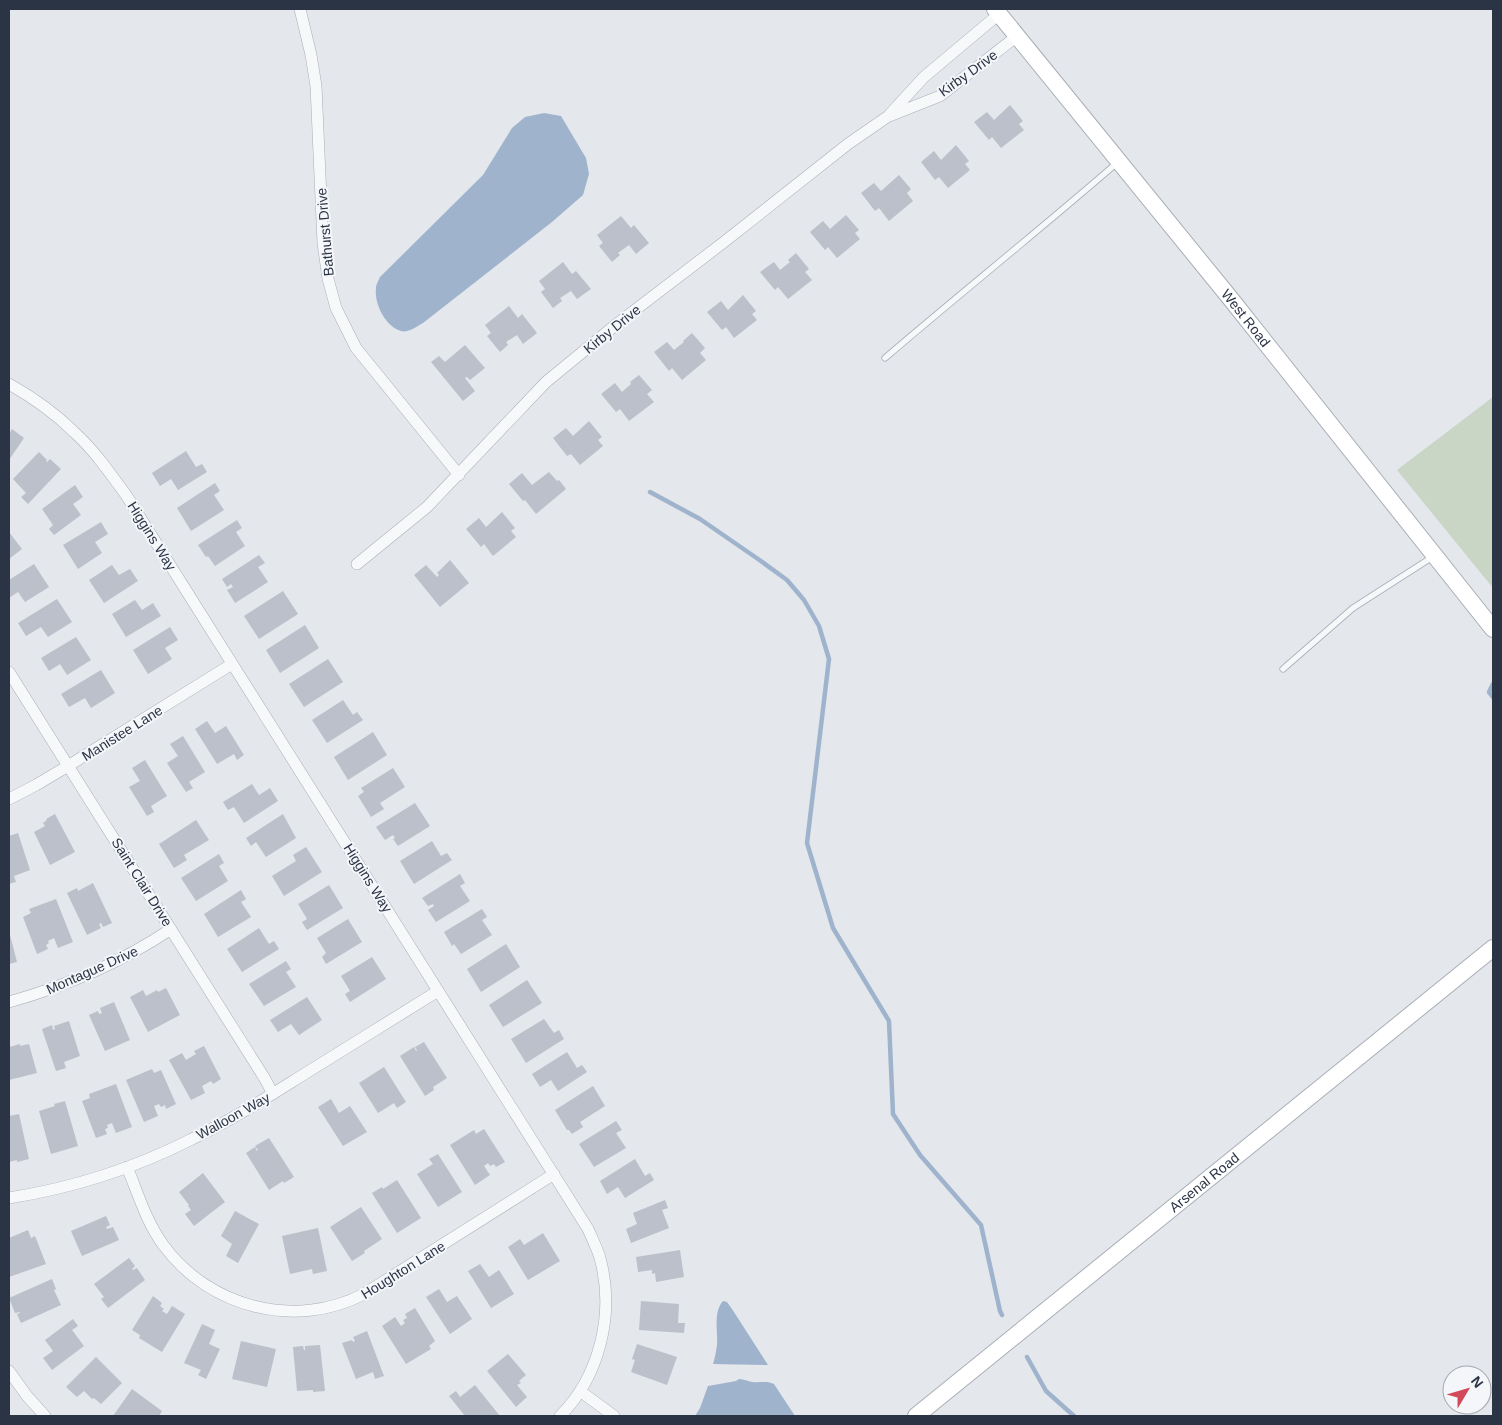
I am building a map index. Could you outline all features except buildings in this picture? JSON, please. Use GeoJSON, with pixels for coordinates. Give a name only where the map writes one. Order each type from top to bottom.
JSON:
{"type":"FeatureCollection","features":[{"type":"Feature","properties":{"kind":"street","name":"Bathurst Drive"},"geometry":{"type":"LineString","coordinates":[[300,9],[312,55],[316,86],[323,243],[328,279],[336,308],[356,348],[459,475]]}},
{"type":"Feature","properties":{"kind":"street","name":"Kirby Drive"},"geometry":{"type":"LineString","coordinates":[[888,117],[924,76],[997,11]]}},
{"type":"Feature","properties":{"kind":"street","name":"West Road"},"geometry":{"type":"LineString","coordinates":[[997,11],[1119,160],[1436,555],[1493,629]]}},
{"type":"Feature","properties":{"kind":"street","name":"Kirby Drive"},"geometry":{"type":"LineString","coordinates":[[357,564],[427,507],[546,382],[674,279],[724,242],[830,157],[888,117],[940,96],[1017,36]]}},
{"type":"Feature","properties":{"kind":"street","name":"Higgins Way"},"geometry":{"type":"LineString","coordinates":[[9,384],[32,398],[75,432],[112,475],[126,495],[588,1229],[600,1259],[604,1280],[606,1314],[604,1332],[600,1349],[580,1391],[571,1405],[560,1416]]}},
{"type":"Feature","properties":{"kind":"street","name":"Manistee Lane"},"geometry":{"type":"LineString","coordinates":[[9,799],[68,766],[232,664]]}},
{"type":"Feature","properties":{"kind":"street","name":"Saint Clair Drive"},"geometry":{"type":"LineString","coordinates":[[9,672],[274,1094]]}},
{"type":"Feature","properties":{"kind":"street","name":"Montague Drive"},"geometry":{"type":"LineString","coordinates":[[9,1002],[34,995],[86,975],[148,944],[171,929]]}},
{"type":"Feature","properties":{"kind":"street","name":"Arsenal Road"},"geometry":{"type":"LineString","coordinates":[[916,1416],[1493,948]]}},
{"type":"Feature","properties":{"kind":"street","name":"Walloon Way"},"geometry":{"type":"LineString","coordinates":[[9,1198],[79,1182],[127,1167],[192,1139],[274,1094],[438,991]]}},
{"type":"Feature","properties":{"kind":"street","name":"Houghton Lane"},"geometry":{"type":"LineString","coordinates":[[127,1167],[152,1227],[171,1256],[186,1270],[214,1291],[236,1301],[265,1310],[289,1312],[325,1308],[353,1300],[554,1174]]}},
{"type":"Feature","properties":{"kind":"street"},"geometry":{"type":"LineString","coordinates":[[9,1371],[26,1396],[45,1416]]}},
{"type":"Feature","properties":{"kind":"street"},"geometry":{"type":"LineString","coordinates":[[580,1391],[614,1416]]}},
{"type":"Feature","properties":{"kind":"lane"},"geometry":{"type":"LineString","coordinates":[[884,358],[973,282],[1042,228],[1119,160]]}},
{"type":"Feature","properties":{"kind":"lane"},"geometry":{"type":"LineString","coordinates":[[1284,669],[1353,608],[1436,555]]}},
{"type":"Feature","properties":{"kind":"green space"},"geometry":{"type":"Polygon","coordinates":[[[1493,397],[1493,588],[1397,470],[1493,397]]]}},
{"type":"Feature","properties":{"kind":"water"},"geometry":{"type":"Polygon","coordinates":[[[544,113],[561,116],[586,158],[589,174],[583,195],[552,222],[423,323],[406,331],[395,328],[386,319],[379,307],[376,287],[380,277],[483,175],[512,128],[525,117],[544,113]]]}},
{"type":"Feature","properties":{"kind":"water"},"geometry":{"type":"Polygon","coordinates":[[[723,1301],[727,1302],[732,1309],[768,1365],[713,1364],[717,1345],[717,1316],[723,1301]]]}},
{"type":"Feature","properties":{"kind":"water"},"geometry":{"type":"Polygon","coordinates":[[[739,1379],[774,1384],[795,1416],[695,1416],[708,1386],[739,1379]]]}},
{"type":"Feature","properties":{"kind":"waterway"},"geometry":{"type":"LineString","coordinates":[[650,492],[700,519],[787,580],[804,600],[819,626],[829,659],[807,843],[833,928],[889,1021],[893,1114],[920,1155],[981,1225],[1002,1315]]}},
{"type":"Feature","properties":{"kind":"waterway"},"geometry":{"type":"LineString","coordinates":[[1493,684],[1489,692],[1493,697]]}},
{"type":"Feature","properties":{"kind":"waterway"},"geometry":{"type":"LineString","coordinates":[[1027,1357],[1046,1391],[1074,1416]]}}]}
